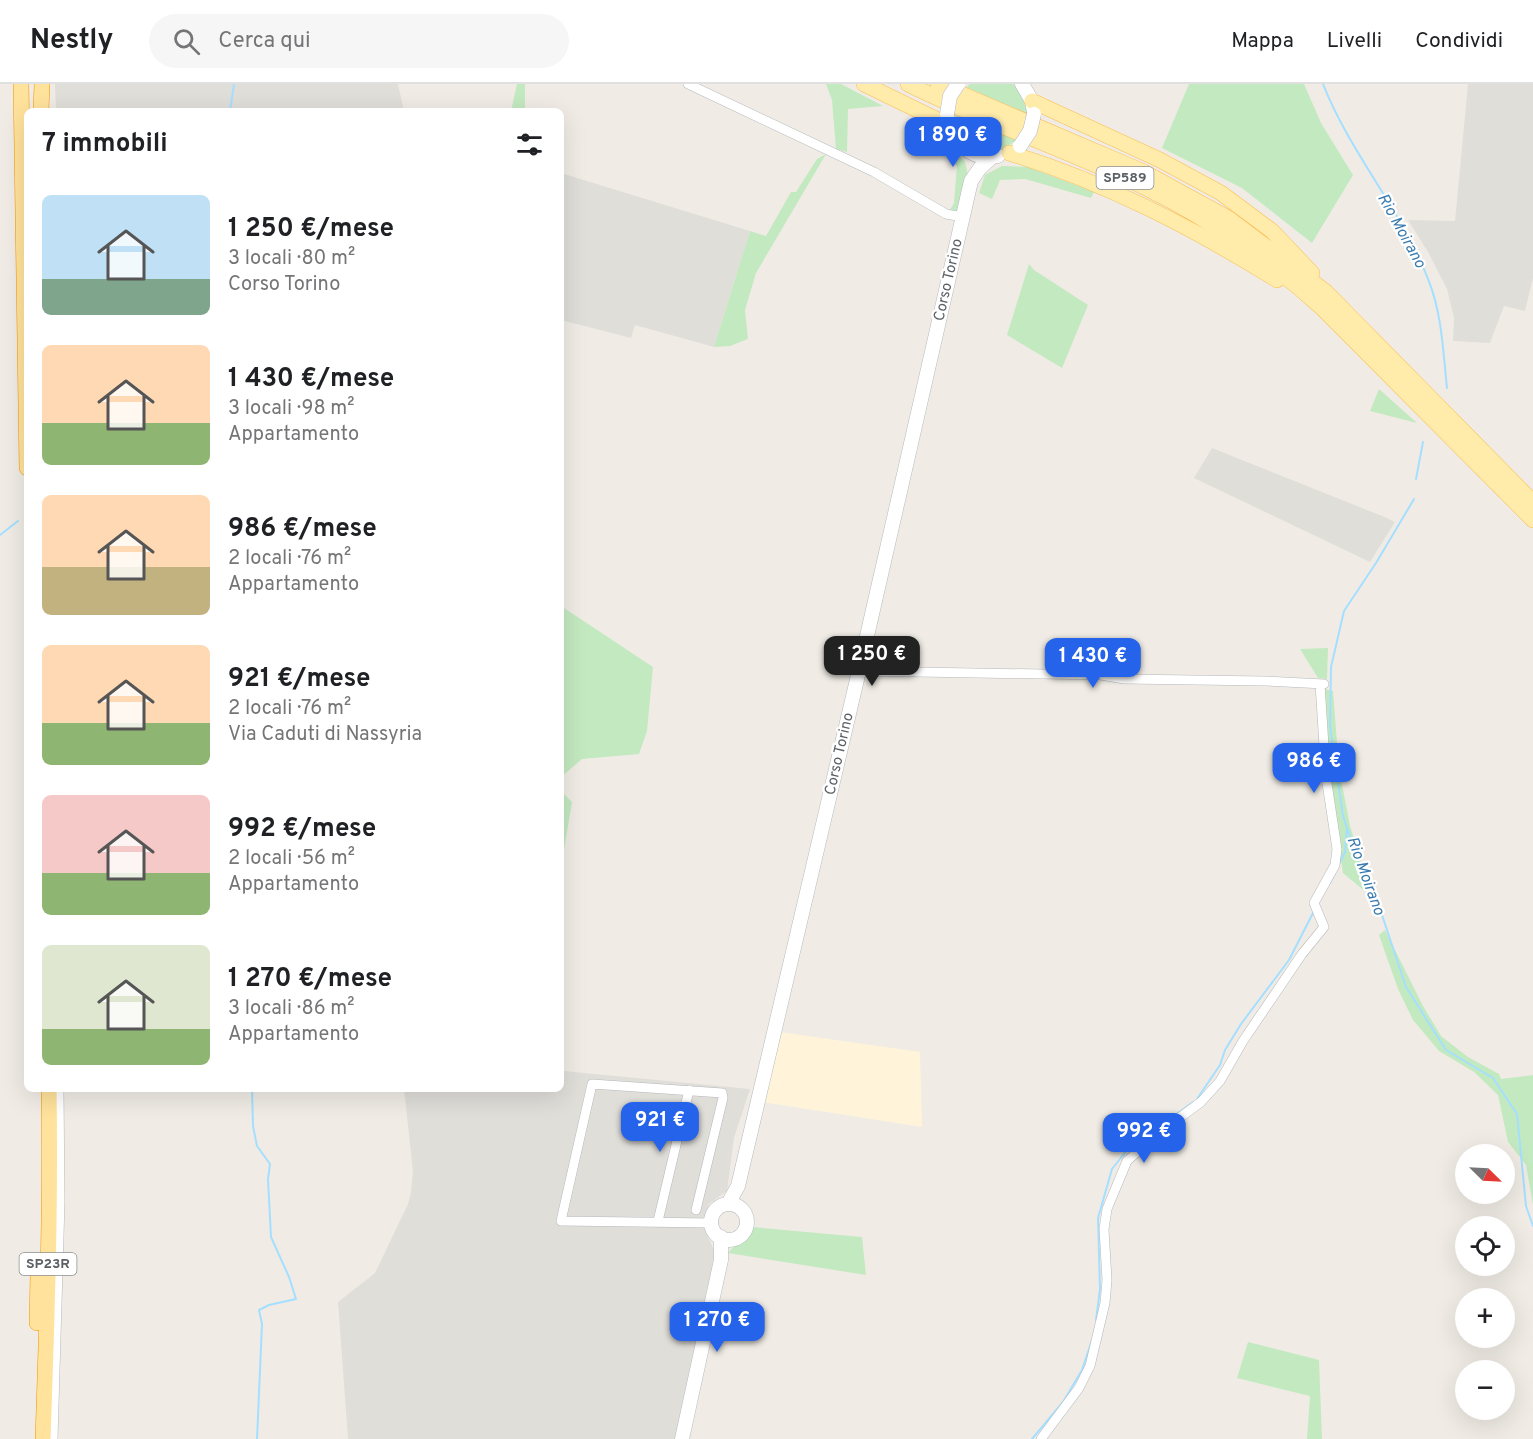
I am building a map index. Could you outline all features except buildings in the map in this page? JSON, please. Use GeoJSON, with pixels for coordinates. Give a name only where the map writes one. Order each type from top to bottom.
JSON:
{"type":"FeatureCollection","features":[{"type":"Feature","properties":{"kind":"highway"},"geometry":{"type":"LineString","coordinates":[[12,84],[22,171]]}},
{"type":"Feature","properties":{"kind":"highway"},"geometry":{"type":"LineString","coordinates":[[21,84],[24,290]]}},
{"type":"Feature","properties":{"kind":"highway"},"geometry":{"type":"LineString","coordinates":[[29,84],[29,108]]}},
{"type":"Feature","properties":{"kind":"highway"},"geometry":{"type":"LineString","coordinates":[[41,108],[42,84]]}},
{"type":"Feature","properties":{"kind":"highway","name":"SP23R"},"geometry":{"type":"LineString","coordinates":[[34,1439],[41,1148],[39,1092]]}},
{"type":"Feature","properties":{"kind":"highway","name":"SP23R"},"geometry":{"type":"LineString","coordinates":[[43,1439],[48,1268],[49,1092]]}},
{"type":"Feature","properties":{"kind":"main road"},"geometry":{"type":"LineString","coordinates":[[864,84],[948,120]]}},
{"type":"Feature","properties":{"kind":"main road","name":"SP589"},"geometry":{"type":"LineString","coordinates":[[908,84],[1141,185],[1234,238],[1285,275],[1322,308],[1533,520]]}},
{"type":"Feature","properties":{"kind":"main road","name":"SP589"},"geometry":{"type":"LineString","coordinates":[[938,84],[1144,172],[1228,218],[1326,292],[1533,502]]}},
{"type":"Feature","properties":{"kind":"main road"},"geometry":{"type":"LineString","coordinates":[[958,84],[950,96],[948,120],[955,139],[965,149],[978,155],[992,157]]}},
{"type":"Feature","properties":{"kind":"main road"},"geometry":{"type":"LineString","coordinates":[[971,181],[992,157],[1015,149],[1030,131],[1033,108],[1022,84]]}},
{"type":"Feature","properties":{"kind":"main road"},"geometry":{"type":"LineString","coordinates":[[1033,108],[1160,160],[1221,193],[1272,231],[1308,266],[1326,292]]}},
{"type":"Feature","properties":{"kind":"main road"},"geometry":{"type":"LineString","coordinates":[[965,149],[971,181]]}},
{"type":"Feature","properties":{"kind":"main road"},"geometry":{"type":"LineString","coordinates":[[1015,149],[1179,223],[1225,248],[1322,308]]}},
{"type":"Feature","properties":{"kind":"main road","name":"Corso Torino"},"geometry":{"type":"LineString","coordinates":[[735,1206],[971,181]]}},
{"type":"Feature","properties":{"kind":"main road"},"geometry":{"type":"LineString","coordinates":[[735,1206],[747,1217],[746,1228],[742,1234],[726,1238],[714,1231],[711,1223],[712,1216],[717,1209],[735,1206]]}},
{"type":"Feature","properties":{"kind":"main road"},"geometry":{"type":"LineString","coordinates":[[682,1439],[726,1238]]}},
{"type":"Feature","properties":{"kind":"street"},"geometry":{"type":"LineString","coordinates":[[688,84],[874,172],[946,214],[963,217]]}},
{"type":"Feature","properties":{"kind":"street"},"geometry":{"type":"LineString","coordinates":[[859,671],[1101,675],[1124,679],[1323,684],[1326,777],[1337,849],[1335,865],[1315,907],[1324,927],[1302,954],[1243,1041],[1220,1081],[1201,1102],[1127,1161],[1107,1209],[1104,1229],[1107,1280],[1105,1303],[1090,1366],[1079,1388],[1041,1439]]}},
{"type":"Feature","properties":{"kind":"street"},"geometry":{"type":"LineString","coordinates":[[696,1210],[723,1095],[720,1092],[592,1084],[561,1221],[711,1223]]}},
{"type":"Feature","properties":{"kind":"street"},"geometry":{"type":"LineString","coordinates":[[658,1221],[689,1090]]}},
{"type":"Feature","properties":{"kind":"street"},"geometry":{"type":"LineString","coordinates":[[53,1439],[60,1202],[59,1092]]}},
{"type":"Feature","properties":{"kind":"shaded area"},"geometry":{"type":"Polygon","coordinates":[[[55,84],[398,84],[403,108],[56,108],[55,84]]]}},
{"type":"Feature","properties":{"kind":"shaded area"},"geometry":{"type":"Polygon","coordinates":[[[1468,84],[1533,84],[1533,278],[1525,311],[1504,306],[1490,343],[1453,341],[1454,318],[1447,289],[1408,220],[1455,221],[1468,84]]]}},
{"type":"Feature","properties":{"kind":"shaded area"},"geometry":{"type":"Polygon","coordinates":[[[564,174],[750,231],[714,347],[635,325],[631,338],[564,321],[564,174]]]}},
{"type":"Feature","properties":{"kind":"shaded area"},"geometry":{"type":"Polygon","coordinates":[[[1212,448],[1395,522],[1370,562],[1194,478],[1212,448]]]}},
{"type":"Feature","properties":{"kind":"shaded area"},"geometry":{"type":"Polygon","coordinates":[[[779,1032],[920,1052],[922,1127],[762,1102],[779,1032]]]}},
{"type":"Feature","properties":{"kind":"shaded area"},"geometry":{"type":"Polygon","coordinates":[[[564,1071],[750,1089],[734,1138],[727,1191],[709,1204],[704,1227],[715,1253],[675,1439],[348,1439],[338,1302],[375,1273],[408,1204],[413,1171],[404,1092],[564,1092],[564,1071]]]}},
{"type":"Feature","properties":{"kind":"green space"},"geometry":{"type":"Polygon","coordinates":[[[517,84],[525,84],[525,108],[512,108],[517,84]]]}},
{"type":"Feature","properties":{"kind":"green space"},"geometry":{"type":"Polygon","coordinates":[[[826,84],[841,84],[883,106],[848,109],[847,152],[836,149],[832,100],[826,84]]]}},
{"type":"Feature","properties":{"kind":"green space"},"geometry":{"type":"Polygon","coordinates":[[[970,84],[1013,84],[1024,98],[1028,115],[966,87],[970,84]]]}},
{"type":"Feature","properties":{"kind":"green space"},"geometry":{"type":"Polygon","coordinates":[[[1189,84],[1304,84],[1321,123],[1353,175],[1312,243],[1242,188],[1162,148],[1189,84]]]}},
{"type":"Feature","properties":{"kind":"green space"},"geometry":{"type":"Polygon","coordinates":[[[955,112],[1017,139],[1007,147],[997,150],[978,147],[962,133],[955,112]]]}},
{"type":"Feature","properties":{"kind":"green space"},"geometry":{"type":"Polygon","coordinates":[[[929,130],[943,135],[965,162],[968,175],[958,211],[950,210],[954,203],[957,166],[942,150],[929,130]]]}},
{"type":"Feature","properties":{"kind":"green space"},"geometry":{"type":"Polygon","coordinates":[[[826,154],[756,273],[745,310],[748,339],[730,346],[714,347],[750,231],[766,236],[791,192],[796,192],[817,159],[826,154]]]}},
{"type":"Feature","properties":{"kind":"green space"},"geometry":{"type":"Polygon","coordinates":[[[1002,166],[1028,167],[1094,192],[1091,198],[1025,179],[1000,180],[992,199],[979,193],[985,175],[1002,166]]]}},
{"type":"Feature","properties":{"kind":"green space"},"geometry":{"type":"Polygon","coordinates":[[[1029,264],[1034,270],[1088,305],[1062,368],[1007,335],[1029,264]]]}},
{"type":"Feature","properties":{"kind":"green space"},"geometry":{"type":"Polygon","coordinates":[[[1379,389],[1417,423],[1370,411],[1379,389]]]}},
{"type":"Feature","properties":{"kind":"green space"},"geometry":{"type":"Polygon","coordinates":[[[564,608],[653,667],[647,731],[639,754],[582,759],[564,774],[564,608]]]}},
{"type":"Feature","properties":{"kind":"green space"},"geometry":{"type":"Polygon","coordinates":[[[1328,648],[1327,679],[1318,678],[1300,649],[1328,648]]]}},
{"type":"Feature","properties":{"kind":"green space"},"geometry":{"type":"Polygon","coordinates":[[[1324,689],[1333,691],[1339,769],[1350,826],[1373,898],[1343,873],[1331,793],[1324,689]]]}},
{"type":"Feature","properties":{"kind":"green space"},"geometry":{"type":"Polygon","coordinates":[[[564,794],[572,802],[564,849],[564,794]]]}},
{"type":"Feature","properties":{"kind":"green space"},"geometry":{"type":"Polygon","coordinates":[[[1385,930],[1423,1006],[1441,1036],[1468,1057],[1499,1074],[1501,1079],[1533,1075],[1533,1205],[1526,1165],[1515,1151],[1515,1144],[1508,1142],[1498,1095],[1474,1072],[1439,1051],[1413,1020],[1398,989],[1379,935],[1385,930]]]}},
{"type":"Feature","properties":{"kind":"green space"},"geometry":{"type":"Polygon","coordinates":[[[752,1227],[862,1237],[866,1275],[728,1253],[735,1245],[745,1240],[752,1227]]]}},
{"type":"Feature","properties":{"kind":"green space"},"geometry":{"type":"Polygon","coordinates":[[[1248,1342],[1319,1360],[1322,1439],[1307,1439],[1310,1396],[1237,1378],[1248,1342]]]}},
{"type":"Feature","properties":{"kind":"waterway","name":"Rio Moirano"},"geometry":{"type":"LineString","coordinates":[[230,108],[234,84]]}},
{"type":"Feature","properties":{"kind":"waterway","name":"Rio Moirano"},"geometry":{"type":"LineString","coordinates":[[1323,84],[1347,133],[1404,229],[1428,279],[1439,319],[1447,388]]}},
{"type":"Feature","properties":{"kind":"waterway","name":"Rio Moirano"},"geometry":{"type":"LineString","coordinates":[[1416,479],[1423,442]]}},
{"type":"Feature","properties":{"kind":"waterway","name":"Rio Moirano"},"geometry":{"type":"LineString","coordinates":[[1414,499],[1344,611],[1331,667],[1330,727],[1343,816],[1355,851],[1378,903],[1406,987],[1446,1050],[1493,1078],[1517,1114],[1526,1206],[1533,1226]]}},
{"type":"Feature","properties":{"kind":"waterway","name":"Rio Moirano"},"geometry":{"type":"LineString","coordinates":[[0,535],[18,521]]}},
{"type":"Feature","properties":{"kind":"waterway"},"geometry":{"type":"LineString","coordinates":[[1330,883],[1345,852],[1347,829]]}},
{"type":"Feature","properties":{"kind":"waterway"},"geometry":{"type":"LineString","coordinates":[[1197,1099],[1220,1065],[1225,1050],[1241,1024],[1289,960],[1314,911]]}},
{"type":"Feature","properties":{"kind":"waterway"},"geometry":{"type":"LineString","coordinates":[[252,1092],[253,1126],[257,1146],[270,1164],[268,1179],[271,1237],[296,1299],[269,1305],[259,1310],[262,1324],[257,1439]]}},
{"type":"Feature","properties":{"kind":"waterway"},"geometry":{"type":"LineString","coordinates":[[1096,1320],[1100,1289],[1098,1218],[1112,1169],[1127,1150],[1193,1102]]}},
{"type":"Feature","properties":{"kind":"waterway"},"geometry":{"type":"LineString","coordinates":[[1032,1439],[1063,1402],[1082,1370],[1092,1340]]}}]}
